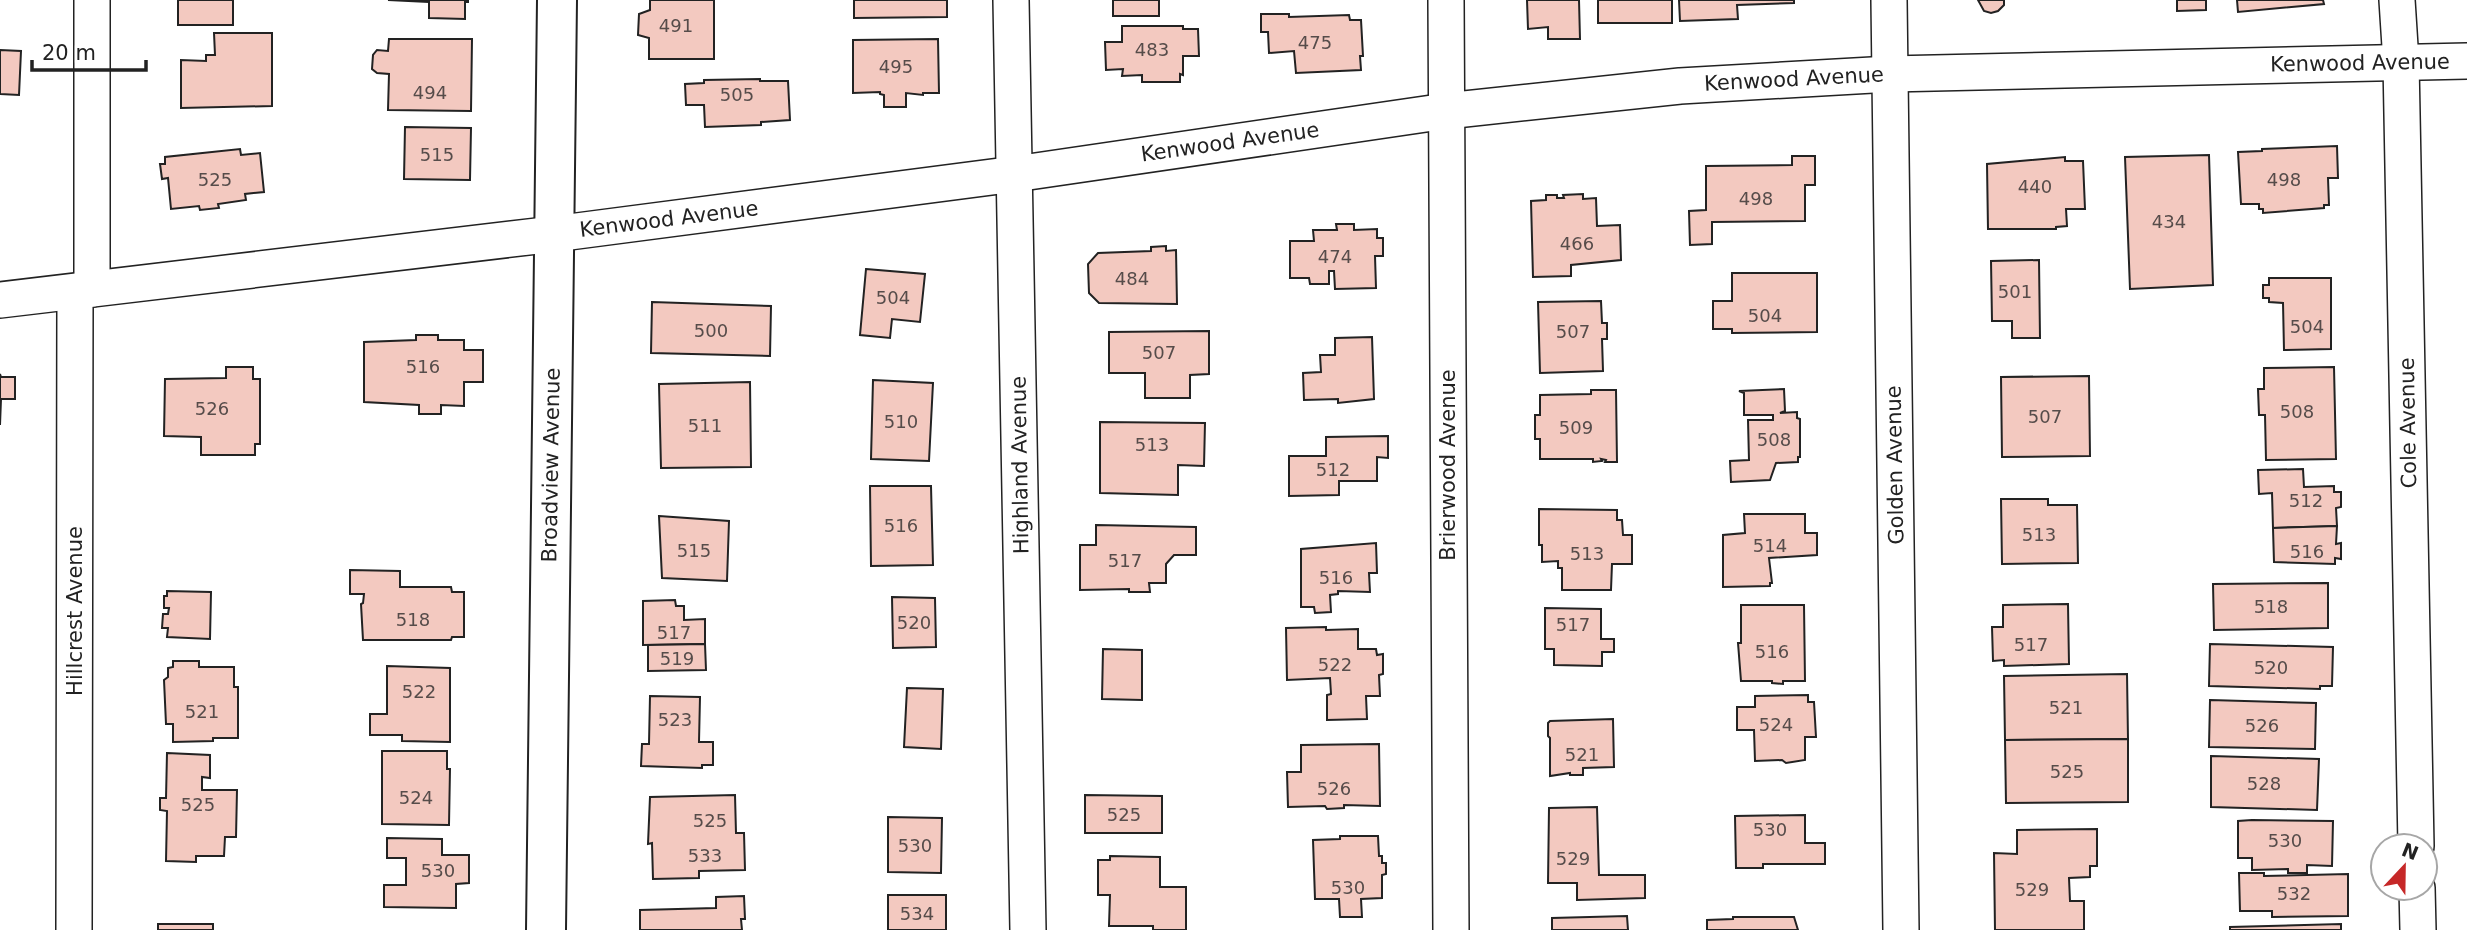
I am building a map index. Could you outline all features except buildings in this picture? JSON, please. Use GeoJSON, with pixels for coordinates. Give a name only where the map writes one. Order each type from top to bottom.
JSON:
{"type":"FeatureCollection","features":[{"type":"Feature","properties":{"kind":"street","name":"Hillcrest Avenue"},"geometry":{"type":"LineString","coordinates":[[74,930],[83,290],[92,0]]}},
{"type":"Feature","properties":{"kind":"street","name":"Broadview Avenue"},"geometry":{"type":"LineString","coordinates":[[546,930],[557,0]]}},
{"type":"Feature","properties":{"kind":"street","name":"Highland Avenue"},"geometry":{"type":"LineString","coordinates":[[1012,0],[1028,930]]}},
{"type":"Feature","properties":{"kind":"street","name":"Brierwood Avenue"},"geometry":{"type":"LineString","coordinates":[[1446,0],[1451,930]]}},
{"type":"Feature","properties":{"kind":"street","name":"Golden Avenue"},"geometry":{"type":"LineString","coordinates":[[1889,0],[1901,930]]}},
{"type":"Feature","properties":{"kind":"street","name":"Cole Avenue"},"geometry":{"type":"LineString","coordinates":[[2397,0],[2401,62],[2416,832]]}},
{"type":"Feature","properties":{"kind":"street","name":"Kenwood Avenue"},"geometry":{"type":"LineString","coordinates":[[0,300],[554,234],[1014,173],[1446,111],[1680,86],[1890,74],[2467,61]]}},
{"type":"Feature","properties":{"kind":"street"},"geometry":{"type":"LineString","coordinates":[[2417,902],[2418,930]]}}]}
